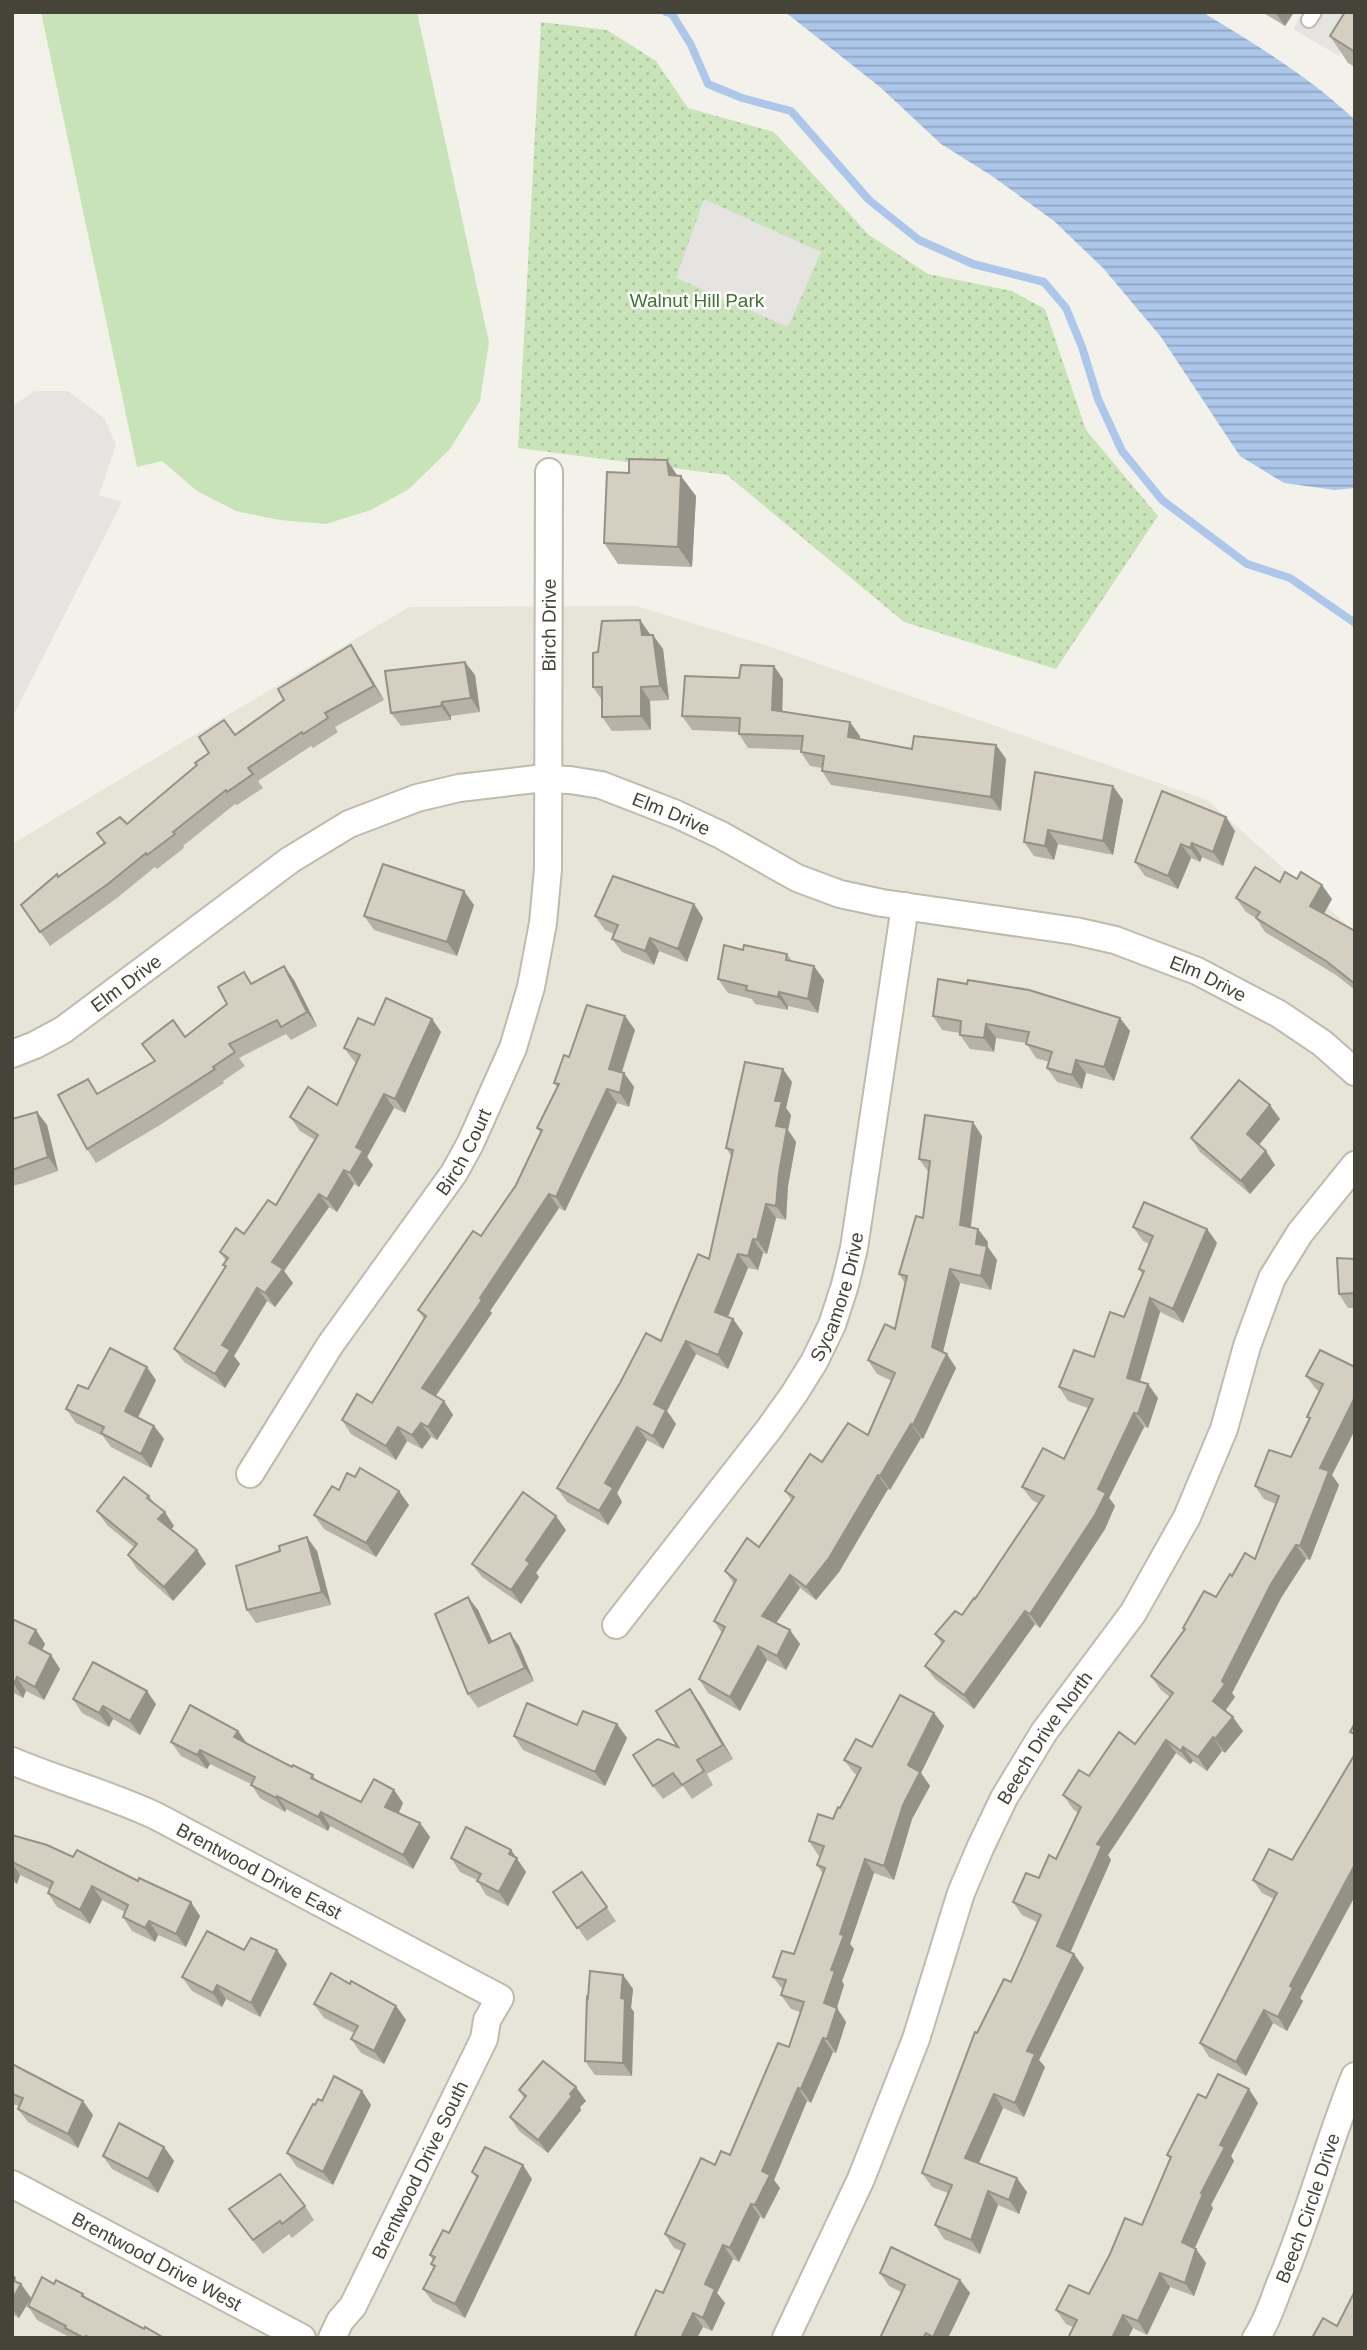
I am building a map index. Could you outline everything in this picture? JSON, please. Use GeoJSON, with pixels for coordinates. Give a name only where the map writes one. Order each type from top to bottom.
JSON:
{"type":"FeatureCollection","features":[{"type":"Feature","properties":{"kind":"street","name":"Birch Drive"},"geometry":{"type":"LineString","coordinates":[[548,779],[549,472]]}},
{"type":"Feature","properties":{"kind":"street","name":"Elm Drive"},"geometry":{"type":"LineString","coordinates":[[12,1054],[63,1030],[290,860],[349,824],[417,798],[459,788],[548,779],[601,785],[688,819],[797,878],[840,894],[1075,931],[1115,940],[1197,971],[1279,1014],[1322,1042],[1355,1072]]}},
{"type":"Feature","properties":{"kind":"street","name":"Birch Court"},"geometry":{"type":"LineString","coordinates":[[250,1474],[330,1345],[454,1173],[513,1048],[531,987],[541,936],[548,869],[548,779]]}},
{"type":"Feature","properties":{"kind":"street","name":"Sycamore Drive"},"geometry":{"type":"LineString","coordinates":[[616,1625],[769,1429],[814,1362],[832,1325],[854,1248],[905,906]]}},
{"type":"Feature","properties":{"kind":"street","name":"Beech Drive North"},"geometry":{"type":"LineString","coordinates":[[786,2338],[866,2166],[916,2039],[961,1893],[1004,1798],[1044,1732],[1133,1613],[1187,1517],[1224,1429],[1247,1346],[1272,1278],[1300,1233],[1355,1165]]}},
{"type":"Feature","properties":{"kind":"street","name":"Brentwood Drive East"},"geometry":{"type":"LineString","coordinates":[[12,1761],[117,1797],[500,1998]]}},
{"type":"Feature","properties":{"kind":"street","name":"Brentwood Drive South"},"geometry":{"type":"LineString","coordinates":[[332,2338],[359,2294],[484,2039],[487,2020],[500,1998]]}},
{"type":"Feature","properties":{"kind":"street","name":"Beech Circle Drive"},"geometry":{"type":"LineString","coordinates":[[1256,2338],[1293,2255],[1338,2118],[1355,2076]]}},
{"type":"Feature","properties":{"kind":"street","name":"Brentwood Drive West"},"geometry":{"type":"LineString","coordinates":[[12,2184],[302,2338]]}},
{"type":"Feature","properties":{"kind":"shaded area"},"geometry":{"type":"Polygon","coordinates":[[[1303,12],[1355,12],[1355,29],[1339,56],[1293,29],[1303,12]]]}},
{"type":"Feature","properties":{"kind":"shaded area"},"geometry":{"type":"Polygon","coordinates":[[[704,199],[821,252],[788,327],[676,278],[704,199]]]}},
{"type":"Feature","properties":{"kind":"shaded area"},"geometry":{"type":"Polygon","coordinates":[[[34,391],[68,391],[104,418],[116,445],[99,495],[122,502],[12,718],[12,407],[34,391]]]}},
{"type":"Feature","properties":{"kind":"shaded area"},"geometry":{"type":"Polygon","coordinates":[[[636,606],[768,646],[1207,800],[1355,932],[1355,2338],[12,2338],[12,844],[409,607],[636,606]]]}},
{"type":"Feature","properties":{"kind":"green space"},"geometry":{"type":"Polygon","coordinates":[[[41,12],[417,12],[489,342],[480,401],[450,449],[409,489],[371,510],[326,524],[279,520],[236,511],[197,491],[162,461],[137,467],[41,12]]]}},
{"type":"Feature","properties":{"kind":"green space","name":"Walnut Hill Park"},"geometry":{"type":"Polygon","coordinates":[[[541,22],[607,30],[656,61],[688,108],[774,132],[869,235],[928,274],[1012,291],[1045,309],[1086,430],[1158,516],[1056,669],[904,622],[727,475],[518,448],[541,22]]]}},
{"type":"Feature","properties":{"kind":"water"},"geometry":{"type":"Polygon","coordinates":[[[785,12],[1202,12],[1282,62],[1338,104],[1355,120],[1355,488],[1335,490],[1284,483],[1240,456],[1161,337],[1103,268],[1054,221],[992,176],[941,144],[880,87],[785,12]]]}},
{"type":"Feature","properties":{"kind":"building"},"geometry":{"type":"Polygon","coordinates":[[[1345,12],[1355,12],[1355,52],[1330,36],[1345,12]]]}},
{"type":"Feature","properties":{"kind":"building"},"geometry":{"type":"Polygon","coordinates":[[[629,459],[667,460],[669,475],[681,476],[678,547],[604,543],[607,472],[629,473],[629,459]]]}},
{"type":"Feature","properties":{"kind":"building"},"geometry":{"type":"Polygon","coordinates":[[[640,620],[642,635],[653,635],[660,686],[641,687],[641,716],[602,717],[602,687],[593,687],[593,653],[598,652],[602,621],[640,620]]]}},
{"type":"Feature","properties":{"kind":"building"},"geometry":{"type":"Polygon","coordinates":[[[351,645],[374,686],[325,713],[328,718],[248,768],[253,774],[227,792],[226,790],[173,832],[175,834],[40,932],[21,905],[57,874],[58,877],[105,843],[97,833],[120,817],[127,824],[197,765],[195,763],[209,753],[199,737],[224,720],[235,735],[284,700],[278,689],[351,645]]]}},
{"type":"Feature","properties":{"kind":"building"},"geometry":{"type":"Polygon","coordinates":[[[465,662],[471,698],[442,702],[441,706],[391,713],[385,671],[465,662]]]}},
{"type":"Feature","properties":{"kind":"building"},"geometry":{"type":"Polygon","coordinates":[[[741,665],[774,666],[772,710],[850,722],[848,737],[912,749],[914,736],[996,745],[991,797],[822,771],[824,756],[801,752],[803,736],[739,734],[740,718],[682,716],[685,676],[739,678],[741,665]]]}},
{"type":"Feature","properties":{"kind":"building"},"geometry":{"type":"Polygon","coordinates":[[[1035,772],[1113,786],[1103,841],[1048,830],[1045,846],[1024,842],[1035,772]]]}},
{"type":"Feature","properties":{"kind":"building"},"geometry":{"type":"Polygon","coordinates":[[[1162,791],[1226,817],[1213,852],[1192,843],[1190,848],[1181,844],[1168,876],[1135,862],[1162,791]]]}},
{"type":"Feature","properties":{"kind":"building"},"geometry":{"type":"Polygon","coordinates":[[[383,864],[464,891],[447,942],[364,916],[383,864]]]}},
{"type":"Feature","properties":{"kind":"building"},"geometry":{"type":"Polygon","coordinates":[[[1255,867],[1280,882],[1285,872],[1297,879],[1301,872],[1322,885],[1310,906],[1355,931],[1355,984],[1326,961],[1256,918],[1260,912],[1236,898],[1255,867]]]}},
{"type":"Feature","properties":{"kind":"building"},"geometry":{"type":"Polygon","coordinates":[[[613,876],[694,904],[678,949],[650,938],[645,951],[612,939],[618,925],[595,916],[613,876]]]}},
{"type":"Feature","properties":{"kind":"building"},"geometry":{"type":"Polygon","coordinates":[[[724,945],[743,950],[744,945],[787,954],[786,960],[814,966],[808,999],[779,992],[778,997],[746,990],[747,986],[718,979],[724,945]]]}},
{"type":"Feature","properties":{"kind":"building"},"geometry":{"type":"Polygon","coordinates":[[[284,966],[307,1012],[281,1027],[277,1020],[229,1044],[235,1052],[213,1067],[215,1069],[87,1149],[58,1095],[88,1079],[97,1094],[155,1061],[142,1044],[173,1020],[185,1037],[227,1004],[218,987],[244,972],[251,984],[284,966]]]}},
{"type":"Feature","properties":{"kind":"building"},"geometry":{"type":"Polygon","coordinates":[[[938,979],[967,984],[968,980],[1029,990],[1120,1018],[1104,1067],[1076,1060],[1072,1075],[1047,1068],[1052,1052],[1026,1044],[1029,1032],[986,1024],[984,1038],[960,1035],[961,1021],[933,1016],[938,979]]]}},
{"type":"Feature","properties":{"kind":"building"},"geometry":{"type":"Polygon","coordinates":[[[386,998],[432,1019],[395,1099],[384,1094],[356,1147],[363,1151],[350,1173],[344,1170],[327,1199],[319,1194],[272,1262],[283,1269],[265,1293],[257,1288],[222,1345],[230,1350],[215,1374],[174,1349],[226,1266],[223,1265],[228,1258],[220,1252],[236,1228],[244,1234],[268,1200],[276,1205],[318,1135],[290,1117],[308,1087],[337,1105],[360,1055],[344,1048],[358,1018],[374,1025],[386,998]]]}},
{"type":"Feature","properties":{"kind":"building"},"geometry":{"type":"Polygon","coordinates":[[[587,1005],[625,1016],[609,1069],[624,1073],[620,1093],[607,1089],[556,1197],[549,1194],[422,1388],[444,1401],[428,1427],[421,1423],[412,1435],[398,1427],[386,1446],[342,1420],[357,1394],[372,1403],[426,1316],[418,1310],[473,1231],[481,1236],[516,1185],[542,1130],[537,1128],[559,1084],[554,1083],[564,1055],[569,1057],[587,1005]]]}},
{"type":"Feature","properties":{"kind":"building"},"geometry":{"type":"Polygon","coordinates":[[[745,1062],[783,1069],[775,1101],[782,1101],[776,1126],[787,1128],[776,1206],[766,1204],[757,1240],[753,1239],[748,1256],[738,1254],[715,1312],[733,1319],[718,1355],[686,1341],[654,1404],[666,1410],[653,1436],[637,1427],[605,1483],[613,1488],[599,1511],[557,1488],[620,1383],[646,1333],[661,1341],[698,1254],[709,1259],[733,1150],[726,1148],[745,1062]]]}},
{"type":"Feature","properties":{"kind":"building"},"geometry":{"type":"Polygon","coordinates":[[[1239,1080],[1270,1105],[1247,1134],[1266,1151],[1241,1181],[1191,1138],[1239,1080]]]}},
{"type":"Feature","properties":{"kind":"building"},"geometry":{"type":"Polygon","coordinates":[[[37,1112],[48,1157],[12,1170],[12,1119],[37,1112]]]}},
{"type":"Feature","properties":{"kind":"building"},"geometry":{"type":"Polygon","coordinates":[[[925,1115],[973,1122],[960,1225],[978,1229],[976,1244],[987,1246],[981,1276],[950,1269],[932,1347],[947,1354],[913,1425],[911,1424],[880,1476],[878,1475],[829,1558],[806,1587],[790,1575],[762,1616],[790,1630],[777,1656],[758,1646],[730,1697],[699,1679],[725,1627],[714,1621],[736,1580],[725,1571],[747,1538],[759,1547],[794,1497],[785,1491],[810,1454],[822,1462],[848,1423],[868,1435],[895,1373],[868,1360],[885,1324],[895,1329],[907,1276],[899,1274],[916,1216],[923,1218],[930,1161],[919,1159],[925,1115]]]}},
{"type":"Feature","properties":{"kind":"building"},"geometry":{"type":"Polygon","coordinates":[[[1144,1202],[1207,1229],[1173,1309],[1150,1298],[1127,1378],[1148,1384],[1138,1414],[1134,1413],[1098,1489],[1106,1493],[1095,1515],[1030,1614],[1025,1611],[964,1695],[925,1666],[944,1641],[935,1634],[955,1611],[962,1615],[975,1599],[1044,1496],[1022,1487],[1043,1448],[1064,1459],[1093,1399],[1059,1387],[1074,1350],[1094,1357],[1110,1312],[1124,1317],[1144,1271],[1139,1269],[1153,1236],[1133,1227],[1144,1202]]]}},
{"type":"Feature","properties":{"kind":"building"},"geometry":{"type":"Polygon","coordinates":[[[1337,1258],[1355,1259],[1355,1293],[1339,1294],[1337,1258]]]}},
{"type":"Feature","properties":{"kind":"building"},"geometry":{"type":"Polygon","coordinates":[[[110,1348],[147,1367],[125,1411],[154,1426],[141,1454],[101,1433],[104,1427],[66,1409],[78,1385],[88,1389],[110,1348]]]}},
{"type":"Feature","properties":{"kind":"building"},"geometry":{"type":"Polygon","coordinates":[[[1320,1350],[1355,1367],[1355,1397],[1320,1468],[1329,1471],[1300,1546],[1296,1545],[1271,1584],[1222,1681],[1225,1684],[1213,1701],[1233,1717],[1198,1757],[1183,1747],[1181,1751],[1166,1740],[1097,1844],[1102,1846],[1057,1946],[1074,1954],[1027,2051],[1035,2054],[1015,2103],[994,2094],[965,2158],[1017,2178],[1009,2200],[988,2191],[971,2240],[935,2225],[952,2185],[922,2173],[975,2032],[977,2033],[1004,1979],[1011,1982],[1041,1915],[1013,1902],[1026,1873],[1039,1878],[1049,1855],[1056,1859],[1081,1807],[1063,1795],[1079,1770],[1089,1776],[1119,1732],[1135,1744],[1173,1693],[1151,1676],[1185,1629],[1183,1628],[1204,1591],[1216,1597],[1245,1553],[1255,1559],[1279,1496],[1255,1486],[1269,1450],[1291,1457],[1310,1418],[1307,1417],[1323,1384],[1306,1376],[1320,1350]]]}},
{"type":"Feature","properties":{"kind":"building"},"geometry":{"type":"Polygon","coordinates":[[[360,1468],[399,1491],[366,1543],[314,1515],[332,1486],[339,1490],[347,1473],[355,1477],[360,1468]]]}},
{"type":"Feature","properties":{"kind":"building"},"geometry":{"type":"Polygon","coordinates":[[[124,1477],[165,1512],[158,1519],[197,1550],[164,1587],[128,1555],[137,1544],[97,1511],[124,1477]]]}},
{"type":"Feature","properties":{"kind":"building"},"geometry":{"type":"Polygon","coordinates":[[[523,1492],[556,1516],[526,1560],[530,1563],[511,1590],[472,1564],[523,1492]]]}},
{"type":"Feature","properties":{"kind":"building"},"geometry":{"type":"Polygon","coordinates":[[[307,1537],[322,1592],[247,1610],[236,1566],[280,1551],[279,1546],[307,1537]]]}},
{"type":"Feature","properties":{"kind":"building"},"geometry":{"type":"Polygon","coordinates":[[[468,1597],[489,1643],[510,1633],[525,1668],[468,1694],[435,1614],[468,1597]]]}},
{"type":"Feature","properties":{"kind":"building"},"geometry":{"type":"Polygon","coordinates":[[[12,1619],[36,1630],[29,1643],[51,1655],[35,1687],[17,1677],[14,1684],[12,1683],[12,1619]]]}},
{"type":"Feature","properties":{"kind":"building"},"geometry":{"type":"Polygon","coordinates":[[[93,1662],[147,1691],[130,1721],[103,1706],[99,1713],[73,1699],[93,1662]]]}},
{"type":"Feature","properties":{"kind":"building"},"geometry":{"type":"Polygon","coordinates":[[[690,1689],[723,1745],[697,1760],[704,1771],[682,1785],[673,1773],[653,1786],[633,1755],[658,1739],[678,1747],[656,1711],[690,1689]]]}},
{"type":"Feature","properties":{"kind":"building"},"geometry":{"type":"Polygon","coordinates":[[[900,1695],[934,1713],[908,1765],[920,1772],[903,1805],[884,1866],[865,1859],[840,1934],[844,1935],[831,1970],[835,1971],[824,2003],[837,2008],[827,2039],[823,2038],[801,2089],[798,2088],[762,2171],[770,2175],[755,2205],[751,2204],[730,2248],[723,2245],[705,2284],[715,2289],[703,2318],[693,2313],[681,2338],[640,2338],[635,2335],[656,2290],[663,2293],[685,2244],[665,2234],[701,2158],[715,2165],[721,2151],[730,2155],[778,2043],[789,2047],[804,2002],[781,1995],[786,1980],[773,1977],[782,1951],[794,1954],[825,1868],[817,1865],[824,1846],[809,1841],[818,1814],[833,1819],[861,1768],[844,1760],[856,1739],[872,1747],[900,1695]]]}},
{"type":"Feature","properties":{"kind":"building"},"geometry":{"type":"Polygon","coordinates":[[[527,1703],[577,1725],[583,1711],[617,1724],[595,1772],[514,1736],[527,1703]]]}},
{"type":"Feature","properties":{"kind":"building"},"geometry":{"type":"Polygon","coordinates":[[[190,1705],[238,1731],[234,1737],[313,1775],[311,1778],[361,1802],[374,1779],[394,1790],[385,1807],[420,1823],[403,1855],[321,1812],[318,1817],[277,1796],[276,1798],[251,1785],[255,1777],[200,1750],[197,1755],[171,1742],[190,1705]]]}},
{"type":"Feature","properties":{"kind":"building"},"geometry":{"type":"Polygon","coordinates":[[[1355,1754],[1355,1869],[1353,1868],[1290,1986],[1293,1988],[1278,2017],[1264,2010],[1236,2062],[1200,2043],[1277,1893],[1253,1880],[1269,1849],[1292,1860],[1355,1754]]]}},
{"type":"Feature","properties":{"kind":"building"},"geometry":{"type":"Polygon","coordinates":[[[466,1827],[511,1850],[509,1854],[517,1858],[499,1892],[477,1881],[481,1874],[451,1858],[466,1827]]]}},
{"type":"Feature","properties":{"kind":"building"},"geometry":{"type":"Polygon","coordinates":[[[12,1835],[47,1845],[73,1857],[77,1850],[138,1881],[139,1878],[191,1902],[176,1934],[149,1921],[145,1928],[123,1917],[128,1905],[92,1886],[80,1910],[48,1893],[53,1882],[12,1862],[12,1835]]]}},
{"type":"Feature","properties":{"kind":"building"},"geometry":{"type":"Polygon","coordinates":[[[582,1872],[607,1907],[577,1928],[553,1892],[582,1872]]]}},
{"type":"Feature","properties":{"kind":"building"},"geometry":{"type":"Polygon","coordinates":[[[207,1931],[244,1950],[251,1938],[277,1950],[251,2003],[217,1985],[213,1993],[182,1977],[207,1931]]]}},
{"type":"Feature","properties":{"kind":"building"},"geometry":{"type":"Polygon","coordinates":[[[590,1971],[623,1975],[623,2063],[585,2061],[590,1971]]]}},
{"type":"Feature","properties":{"kind":"building"},"geometry":{"type":"Polygon","coordinates":[[[331,1973],[396,2006],[374,2051],[351,2039],[358,2026],[314,2004],[331,1973]]]}},
{"type":"Feature","properties":{"kind":"building"},"geometry":{"type":"Polygon","coordinates":[[[543,2061],[576,2087],[538,2140],[510,2117],[526,2096],[519,2090],[543,2061]]]}},
{"type":"Feature","properties":{"kind":"building"},"geometry":{"type":"Polygon","coordinates":[[[12,2064],[83,2101],[68,2134],[18,2109],[23,2098],[12,2094],[12,2064]]]}},
{"type":"Feature","properties":{"kind":"building"},"geometry":{"type":"Polygon","coordinates":[[[1218,2074],[1249,2089],[1220,2145],[1225,2147],[1201,2193],[1203,2194],[1182,2242],[1196,2249],[1185,2283],[1160,2273],[1138,2321],[1123,2315],[1112,2338],[1068,2338],[1077,2320],[1056,2310],[1069,2285],[1089,2294],[1125,2218],[1142,2225],[1171,2157],[1167,2155],[1198,2094],[1206,2098],[1218,2074]]]}},
{"type":"Feature","properties":{"kind":"building"},"geometry":{"type":"Polygon","coordinates":[[[334,2076],[362,2091],[323,2172],[287,2153],[313,2104],[315,2105],[318,2099],[322,2101],[334,2076]]]}},
{"type":"Feature","properties":{"kind":"building"},"geometry":{"type":"Polygon","coordinates":[[[119,2123],[164,2147],[148,2179],[103,2156],[119,2123]]]}},
{"type":"Feature","properties":{"kind":"building"},"geometry":{"type":"Polygon","coordinates":[[[485,2147],[523,2165],[455,2304],[423,2289],[435,2266],[431,2264],[435,2257],[430,2255],[443,2230],[449,2233],[478,2176],[472,2172],[485,2147]]]}},
{"type":"Feature","properties":{"kind":"building"},"geometry":{"type":"Polygon","coordinates":[[[280,2174],[305,2206],[282,2224],[280,2221],[253,2240],[229,2209],[280,2174]]]}},
{"type":"Feature","properties":{"kind":"building"},"geometry":{"type":"Polygon","coordinates":[[[891,2247],[960,2280],[933,2337],[926,2333],[923,2338],[880,2338],[905,2285],[880,2273],[891,2247]]]}},
{"type":"Feature","properties":{"kind":"building"},"geometry":{"type":"Polygon","coordinates":[[[42,2277],[54,2284],[56,2280],[164,2338],[84,2338],[28,2306],[42,2277]]]}},
{"type":"Feature","properties":{"kind":"building"},"geometry":{"type":"Polygon","coordinates":[[[12,2280],[21,2284],[12,2300],[12,2280]]]}},
{"type":"Feature","properties":{"kind":"building"},"geometry":{"type":"Polygon","coordinates":[[[1355,2291],[1355,2338],[1312,2338],[1323,2318],[1337,2326],[1355,2291]]]}},
{"type":"Feature","properties":{"kind":"waterway"},"geometry":{"type":"LineString","coordinates":[[666,12],[672,14],[691,45],[708,84],[742,98],[791,111],[869,200],[919,240],[973,264],[1044,282],[1066,308],[1082,347],[1098,399],[1122,451],[1162,500],[1247,564],[1290,578],[1355,623]]}}]}
